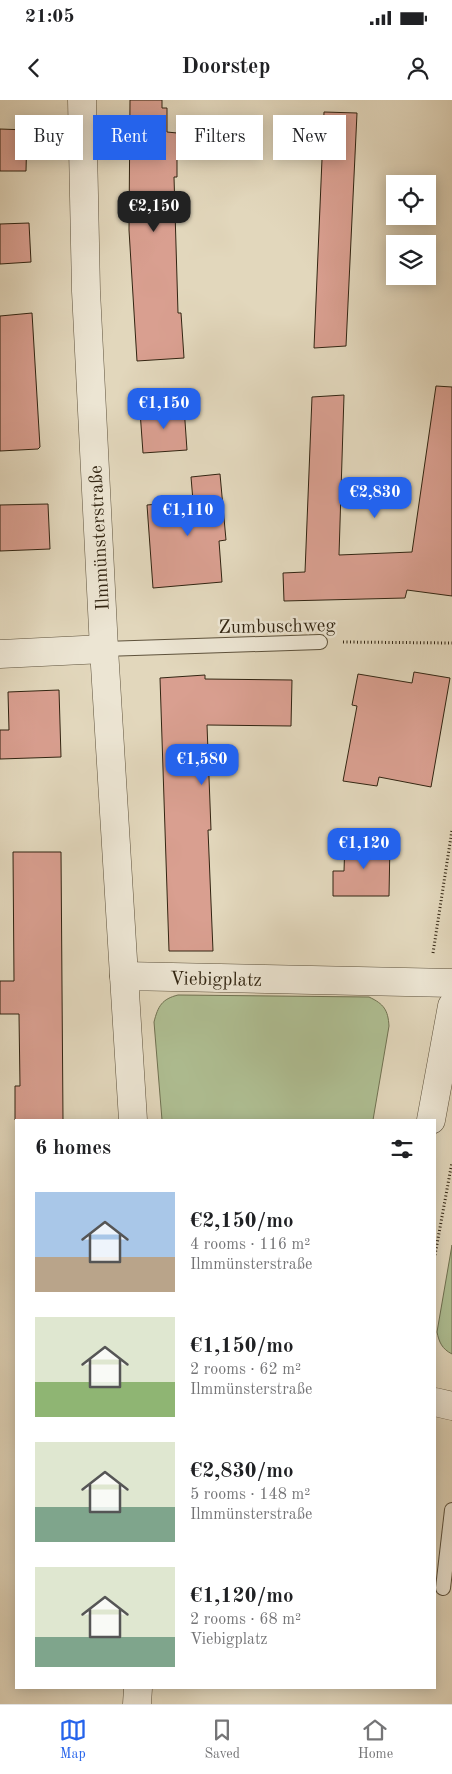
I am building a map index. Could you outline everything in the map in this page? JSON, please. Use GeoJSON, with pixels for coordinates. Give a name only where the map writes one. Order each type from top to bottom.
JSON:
{"type":"FeatureCollection","features":[{"type":"Feature","properties":{"kind":"street","name":"Ilmmünsterstraße"},"geometry":{"type":"LineString","coordinates":[[82,100],[86,290],[104,649],[124,976]]}},
{"type":"Feature","properties":{"kind":"street"},"geometry":{"type":"LineString","coordinates":[[0,654],[104,649]]}},
{"type":"Feature","properties":{"kind":"street"},"geometry":{"type":"LineString","coordinates":[[124,976],[133,1119]]}},
{"type":"Feature","properties":{"kind":"street","name":"Viebigplatz"},"geometry":{"type":"LineString","coordinates":[[124,976],[452,983]]}},
{"type":"Feature","properties":{"kind":"street"},"geometry":{"type":"LineString","coordinates":[[431,1119],[452,1006]]}},
{"type":"Feature","properties":{"kind":"street"},"geometry":{"type":"LineString","coordinates":[[436,1402],[452,1406]]}},
{"type":"Feature","properties":{"kind":"street"},"geometry":{"type":"LineString","coordinates":[[137,1704],[138,1689]]}},
{"type":"Feature","properties":{"kind":"lane","name":"Zumbuschweg"},"geometry":{"type":"LineString","coordinates":[[104,649],[320,642]]}},
{"type":"Feature","properties":{"kind":"lane"},"geometry":{"type":"LineString","coordinates":[[443,1588],[452,1510]]}},
{"type":"Feature","properties":{"kind":"path","name":"Zumbuschweg"},"geometry":{"type":"LineString","coordinates":[[320,642],[452,643]]}},
{"type":"Feature","properties":{"kind":"path"},"geometry":{"type":"LineString","coordinates":[[436,1250],[452,1162]]}},
{"type":"Feature","properties":{"kind":"green space"},"geometry":{"type":"Polygon","coordinates":[[[178,995],[369,997],[378,1002],[388,1016],[389,1026],[373,1119],[162,1119],[154,1022],[157,1012],[164,1001],[178,995]]]}},
{"type":"Feature","properties":{"kind":"green space"},"geometry":{"type":"Polygon","coordinates":[[[452,1245],[452,1354],[442,1345],[437,1332],[452,1245]]]}},
{"type":"Feature","properties":{"kind":"building"},"geometry":{"type":"Polygon","coordinates":[[[130,100],[162,100],[162,108],[167,108],[167,132],[176,133],[177,177],[174,177],[178,313],[181,313],[184,358],[137,361],[129,230],[130,160],[166,160],[166,115],[130,115],[130,100]]]}},
{"type":"Feature","properties":{"kind":"building"},"geometry":{"type":"Polygon","coordinates":[[[324,112],[357,113],[346,346],[314,348],[322,160],[346,160],[346,115],[324,115],[324,112]]]}},
{"type":"Feature","properties":{"kind":"building"},"geometry":{"type":"Polygon","coordinates":[[[0,129],[15,130],[15,160],[26,160],[26,171],[0,171],[0,129]]]}},
{"type":"Feature","properties":{"kind":"building"},"geometry":{"type":"Polygon","coordinates":[[[29,223],[31,262],[0,264],[0,224],[29,223]]]}},
{"type":"Feature","properties":{"kind":"building"},"geometry":{"type":"Polygon","coordinates":[[[32,313],[40,447],[38,449],[0,451],[0,316],[32,313]]]}},
{"type":"Feature","properties":{"kind":"building"},"geometry":{"type":"Polygon","coordinates":[[[436,386],[452,387],[452,596],[407,590],[405,598],[284,601],[283,573],[305,572],[312,397],[344,395],[339,555],[412,552],[436,386]]]}},
{"type":"Feature","properties":{"kind":"building"},"geometry":{"type":"Polygon","coordinates":[[[184,407],[187,450],[143,453],[140,411],[184,407]]]}},
{"type":"Feature","properties":{"kind":"building"},"geometry":{"type":"Polygon","coordinates":[[[220,474],[226,540],[219,541],[222,582],[153,588],[147,505],[193,501],[191,477],[220,474]]]}},
{"type":"Feature","properties":{"kind":"building"},"geometry":{"type":"Polygon","coordinates":[[[48,504],[50,549],[0,551],[0,505],[48,504]]]}},
{"type":"Feature","properties":{"kind":"building"},"geometry":{"type":"Polygon","coordinates":[[[414,672],[450,678],[431,787],[379,777],[377,786],[343,781],[357,706],[352,705],[358,674],[412,683],[414,672]]]}},
{"type":"Feature","properties":{"kind":"building"},"geometry":{"type":"Polygon","coordinates":[[[205,675],[205,679],[292,680],[291,726],[207,725],[211,830],[208,830],[213,951],[169,951],[160,678],[205,675]]]}},
{"type":"Feature","properties":{"kind":"building"},"geometry":{"type":"Polygon","coordinates":[[[59,690],[61,757],[0,759],[0,730],[9,730],[8,692],[59,690]]]}},
{"type":"Feature","properties":{"kind":"building"},"geometry":{"type":"Polygon","coordinates":[[[345,840],[390,841],[389,896],[333,896],[333,871],[344,871],[345,840]]]}},
{"type":"Feature","properties":{"kind":"building"},"geometry":{"type":"Polygon","coordinates":[[[13,852],[61,852],[63,1119],[15,1119],[15,1086],[20,1086],[19,1014],[0,1014],[0,981],[14,981],[13,852]]]}}]}
